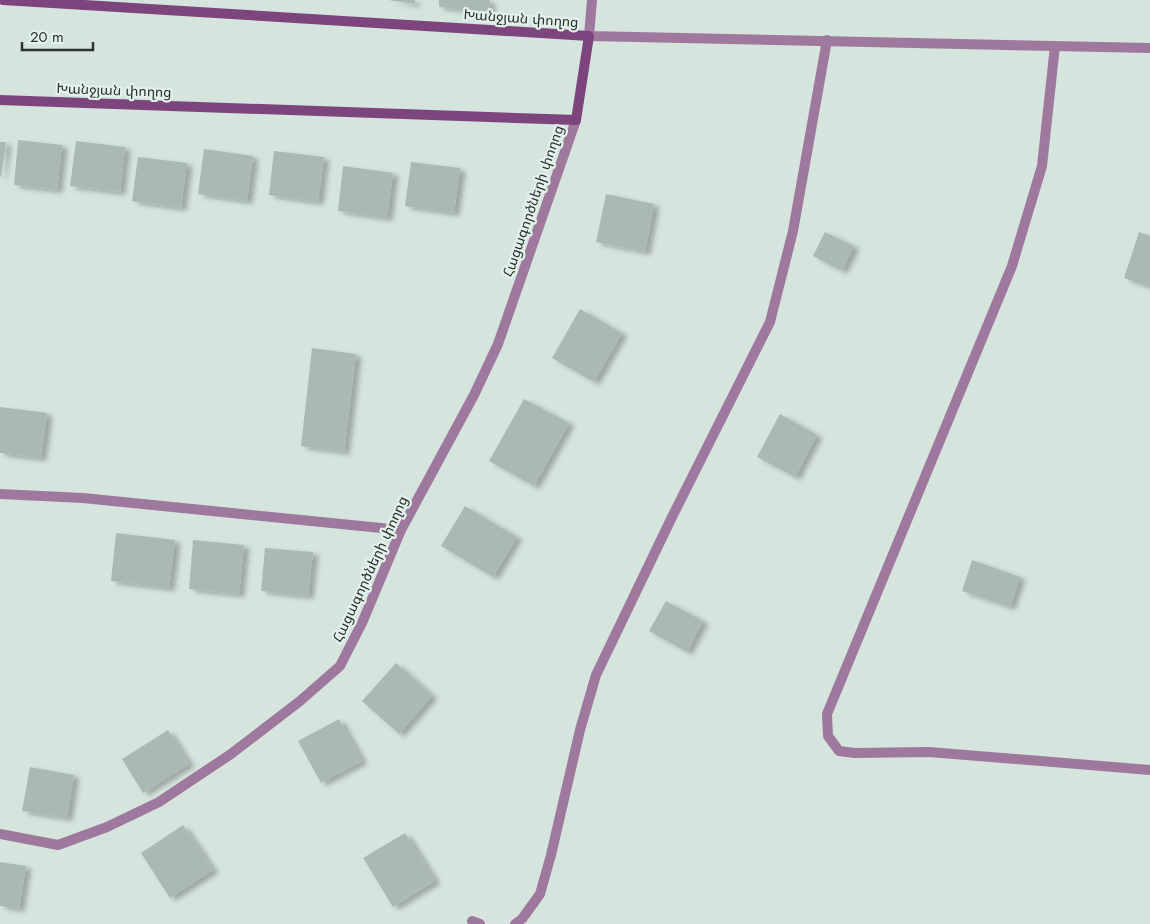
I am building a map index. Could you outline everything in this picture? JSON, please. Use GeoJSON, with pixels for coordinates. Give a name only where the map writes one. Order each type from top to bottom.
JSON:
{"type":"FeatureCollection","features":[{"type":"Feature","properties":{"kind":"street","name":"Խանջյան փողոց"},"geometry":{"type":"LineString","coordinates":[[0,100],[576,120],[589,36],[3,0]]}},
{"type":"Feature","properties":{"kind":"street"},"geometry":{"type":"LineString","coordinates":[[592,0],[589,36],[1150,48]]}},
{"type":"Feature","properties":{"kind":"street"},"geometry":{"type":"LineString","coordinates":[[515,924],[522,919],[540,894],[580,730],[596,675],[672,517],[770,322],[793,231],[827,40]]}},
{"type":"Feature","properties":{"kind":"street"},"geometry":{"type":"LineString","coordinates":[[1055,46],[1042,166],[1012,266],[827,714],[828,736],[839,751],[855,753],[929,752],[1150,770]]}},
{"type":"Feature","properties":{"kind":"street","name":"Հացագործների փողոց"},"geometry":{"type":"LineString","coordinates":[[0,834],[58,845],[107,827],[158,802],[231,754],[300,701],[340,666],[362,623],[401,530],[474,395],[498,344],[576,120]]}},
{"type":"Feature","properties":{"kind":"street"},"geometry":{"type":"LineString","coordinates":[[0,494],[83,498],[401,530]]}},
{"type":"Feature","properties":{"kind":"building"},"geometry":{"type":"Polygon","coordinates":[[[388,0],[415,0],[415,4],[388,0]]]}},
{"type":"Feature","properties":{"kind":"building"},"geometry":{"type":"Polygon","coordinates":[[[439,0],[490,0],[489,12],[439,7],[439,0]]]}},
{"type":"Feature","properties":{"kind":"building"},"geometry":{"type":"Polygon","coordinates":[[[18,140],[62,145],[57,190],[14,185],[18,140]]]}},
{"type":"Feature","properties":{"kind":"building"},"geometry":{"type":"Polygon","coordinates":[[[76,141],[125,147],[120,192],[70,186],[76,141]]]}},
{"type":"Feature","properties":{"kind":"building"},"geometry":{"type":"Polygon","coordinates":[[[0,142],[6,142],[1,177],[0,177],[0,142]]]}},
{"type":"Feature","properties":{"kind":"building"},"geometry":{"type":"Polygon","coordinates":[[[204,149],[253,156],[247,201],[198,194],[204,149]]]}},
{"type":"Feature","properties":{"kind":"building"},"geometry":{"type":"Polygon","coordinates":[[[274,151],[324,157],[318,202],[269,195],[274,151]]]}},
{"type":"Feature","properties":{"kind":"building"},"geometry":{"type":"Polygon","coordinates":[[[138,157],[187,163],[181,208],[132,201],[138,157]]]}},
{"type":"Feature","properties":{"kind":"building"},"geometry":{"type":"Polygon","coordinates":[[[411,162],[460,168],[454,213],[405,206],[411,162]]]}},
{"type":"Feature","properties":{"kind":"building"},"geometry":{"type":"Polygon","coordinates":[[[343,166],[393,173],[387,218],[338,211],[343,166]]]}},
{"type":"Feature","properties":{"kind":"building"},"geometry":{"type":"Polygon","coordinates":[[[606,194],[654,204],[645,252],[596,242],[606,194]]]}},
{"type":"Feature","properties":{"kind":"building"},"geometry":{"type":"Polygon","coordinates":[[[825,232],[854,246],[842,271],[813,256],[825,232]]]}},
{"type":"Feature","properties":{"kind":"building"},"geometry":{"type":"Polygon","coordinates":[[[1139,232],[1150,236],[1150,287],[1124,278],[1139,232]]]}},
{"type":"Feature","properties":{"kind":"building"},"geometry":{"type":"Polygon","coordinates":[[[580,309],[622,333],[594,382],[552,358],[580,309]]]}},
{"type":"Feature","properties":{"kind":"building"},"geometry":{"type":"Polygon","coordinates":[[[312,348],[356,354],[344,452],[301,446],[312,348]]]}},
{"type":"Feature","properties":{"kind":"building"},"geometry":{"type":"Polygon","coordinates":[[[524,399],[569,423],[534,486],[489,461],[524,399]]]}},
{"type":"Feature","properties":{"kind":"building"},"geometry":{"type":"Polygon","coordinates":[[[0,407],[47,413],[41,458],[0,453],[0,407]]]}},
{"type":"Feature","properties":{"kind":"building"},"geometry":{"type":"Polygon","coordinates":[[[780,414],[817,435],[795,477],[757,457],[780,414]]]}},
{"type":"Feature","properties":{"kind":"building"},"geometry":{"type":"Polygon","coordinates":[[[465,506],[517,537],[493,577],[441,546],[465,506]]]}},
{"type":"Feature","properties":{"kind":"building"},"geometry":{"type":"Polygon","coordinates":[[[116,533],[175,540],[169,588],[111,581],[116,533]]]}},
{"type":"Feature","properties":{"kind":"building"},"geometry":{"type":"Polygon","coordinates":[[[193,540],[244,545],[239,594],[189,589],[193,540]]]}},
{"type":"Feature","properties":{"kind":"building"},"geometry":{"type":"Polygon","coordinates":[[[265,548],[313,552],[308,596],[261,591],[265,548]]]}},
{"type":"Feature","properties":{"kind":"building"},"geometry":{"type":"Polygon","coordinates":[[[972,560],[1020,577],[1010,607],[962,591],[972,560]]]}},
{"type":"Feature","properties":{"kind":"building"},"geometry":{"type":"Polygon","coordinates":[[[666,601],[703,621],[687,652],[649,631],[666,601]]]}},
{"type":"Feature","properties":{"kind":"building"},"geometry":{"type":"Polygon","coordinates":[[[396,663],[432,696],[399,734],[362,701],[396,663]]]}},
{"type":"Feature","properties":{"kind":"building"},"geometry":{"type":"Polygon","coordinates":[[[339,719],[362,761],[321,783],[298,741],[339,719]]]}},
{"type":"Feature","properties":{"kind":"building"},"geometry":{"type":"Polygon","coordinates":[[[168,730],[189,764],[143,793],[122,759],[168,730]]]}},
{"type":"Feature","properties":{"kind":"building"},"geometry":{"type":"Polygon","coordinates":[[[30,767],[74,775],[67,818],[22,811],[30,767]]]}},
{"type":"Feature","properties":{"kind":"building"},"geometry":{"type":"Polygon","coordinates":[[[183,825],[213,870],[170,898],[141,853],[183,825]]]}},
{"type":"Feature","properties":{"kind":"building"},"geometry":{"type":"Polygon","coordinates":[[[405,833],[435,881],[393,907],[363,858],[405,833]]]}},
{"type":"Feature","properties":{"kind":"building"},"geometry":{"type":"Polygon","coordinates":[[[0,862],[26,866],[19,909],[0,906],[0,862]]]}}]}
